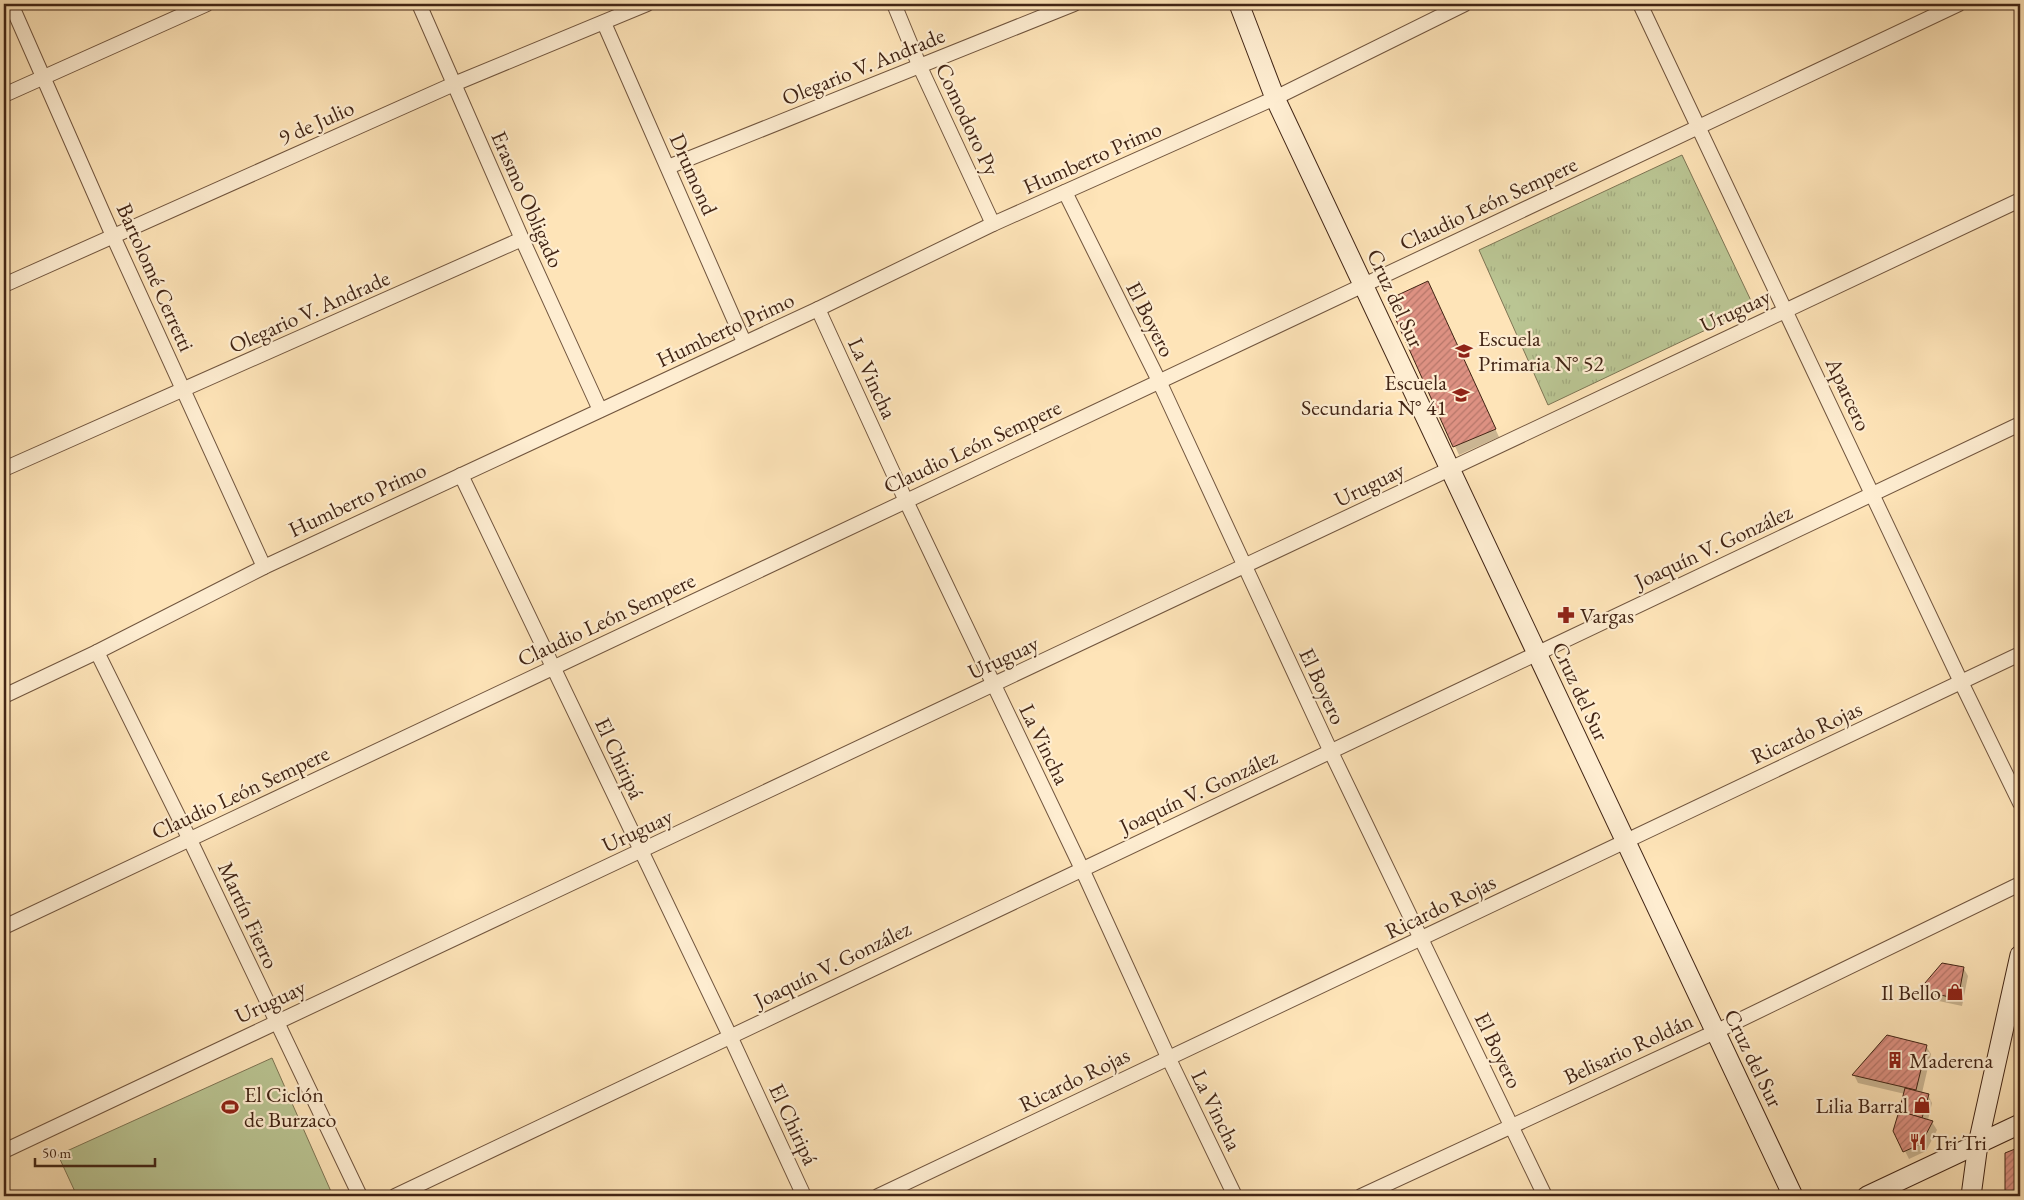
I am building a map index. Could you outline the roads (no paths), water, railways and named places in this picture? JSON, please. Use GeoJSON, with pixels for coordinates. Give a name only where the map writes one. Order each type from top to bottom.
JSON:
{"type":"FeatureCollection","features":[{"type":"Feature","properties":{"kind":"street","name":"Bartolomé Cerretti"},"geometry":{"type":"LineString","coordinates":[[11,4],[113,236],[264,566]]}},
{"type":"Feature","properties":{"kind":"street"},"geometry":{"type":"LineString","coordinates":[[4,95],[207,4]]}},
{"type":"Feature","properties":{"kind":"street","name":"Erasmo Obligado"},"geometry":{"type":"LineString","coordinates":[[419,4],[522,239],[600,410]]}},
{"type":"Feature","properties":{"kind":"street","name":"9 de Julio"},"geometry":{"type":"LineString","coordinates":[[4,285],[454,84],[647,4]]}},
{"type":"Feature","properties":{"kind":"street","name":"Comodoro Py"},"geometry":{"type":"LineString","coordinates":[[894,4],[920,67],[993,224]]}},
{"type":"Feature","properties":{"kind":"street","name":"Olegario V. Andrade"},"geometry":{"type":"LineString","coordinates":[[668,167],[1074,4]]}},
{"type":"Feature","properties":{"kind":"street","name":"Cruz del Sur"},"geometry":{"type":"LineString","coordinates":[[1239,4],[1274,98],[1364,284],[1624,841],[1794,1196]]}},
{"type":"Feature","properties":{"kind":"street","name":"Humberto Primo"},"geometry":{"type":"LineString","coordinates":[[4,696],[97,652],[264,566],[818,309],[993,224],[1274,98],[1465,4]]}},
{"type":"Feature","properties":{"kind":"street","name":"Aparcero"},"geometry":{"type":"LineString","coordinates":[[1640,4],[1873,494],[1960,682],[2020,802]]}},
{"type":"Feature","properties":{"kind":"street","name":"Claudio León Sempere"},"geometry":{"type":"LineString","coordinates":[[4,927],[1959,4]]}},
{"type":"Feature","properties":{"kind":"street","name":"Drumond"},"geometry":{"type":"LineString","coordinates":[[604,23],[744,342]]}},
{"type":"Feature","properties":{"kind":"street","name":"El Boyero"},"geometry":{"type":"LineString","coordinates":[[1065,192],[1159,381],[1331,752],[1545,1196]]}},
{"type":"Feature","properties":{"kind":"street","name":"Uruguay"},"geometry":{"type":"LineString","coordinates":[[4,1151],[2020,200]]}},
{"type":"Feature","properties":{"kind":"street","name":"Olegario V. Andrade"},"geometry":{"type":"LineString","coordinates":[[4,469],[522,239]]}},
{"type":"Feature","properties":{"kind":"street","name":"La Vincha"},"geometry":{"type":"LineString","coordinates":[[818,309],[906,501],[1082,869],[1168,1058],[1235,1196]]}},
{"type":"Feature","properties":{"kind":"street","name":"Joaquín V. González"},"geometry":{"type":"LineString","coordinates":[[395,1196],[2020,424]]}},
{"type":"Feature","properties":{"kind":"street","name":"El Chiripá"},"geometry":{"type":"LineString","coordinates":[[461,474],[730,1036],[804,1196]]}},
{"type":"Feature","properties":{"kind":"street","name":"Martín Fierro"},"geometry":{"type":"LineString","coordinates":[[97,652],[190,840],[360,1196]]}},
{"type":"Feature","properties":{"kind":"street","name":"Ricardo Rojas"},"geometry":{"type":"LineString","coordinates":[[878,1196],[2020,654]]}},
{"type":"Feature","properties":{"kind":"street","name":"Belisario Roldán"},"geometry":{"type":"LineString","coordinates":[[1361,1196],[1715,1032],[2020,884]]}},
{"type":"Feature","properties":{"kind":"street"},"geometry":{"type":"LineString","coordinates":[[1971,1196],[1978,1144],[2020,955]]}},
{"type":"Feature","properties":{"kind":"street"},"geometry":{"type":"LineString","coordinates":[[1866,1196],[2020,1124]]}},
{"type":"Feature","properties":{"kind":"place","name":"Escuela Primaria N° 52"},"geometry":{"type":"Point","coordinates":[1464,351]}},
{"type":"Feature","properties":{"kind":"place","name":"Escuela Secundaria N° 41"},"geometry":{"type":"Point","coordinates":[1461,395]}},
{"type":"Feature","properties":{"kind":"place","name":"Vargas"},"geometry":{"type":"Point","coordinates":[1566,615]}},
{"type":"Feature","properties":{"kind":"place","name":"Il Bello"},"geometry":{"type":"Point","coordinates":[1955,992]}},
{"type":"Feature","properties":{"kind":"place","name":"Maderena"},"geometry":{"type":"Point","coordinates":[1895,1060]}},
{"type":"Feature","properties":{"kind":"place","name":"Lilia Barral"},"geometry":{"type":"Point","coordinates":[1922,1105]}},
{"type":"Feature","properties":{"kind":"place","name":"El Ciclón de Burzaco"},"geometry":{"type":"Point","coordinates":[230,1107]}},
{"type":"Feature","properties":{"kind":"place","name":"Tri Tri"},"geometry":{"type":"Point","coordinates":[1918,1142]}}]}
